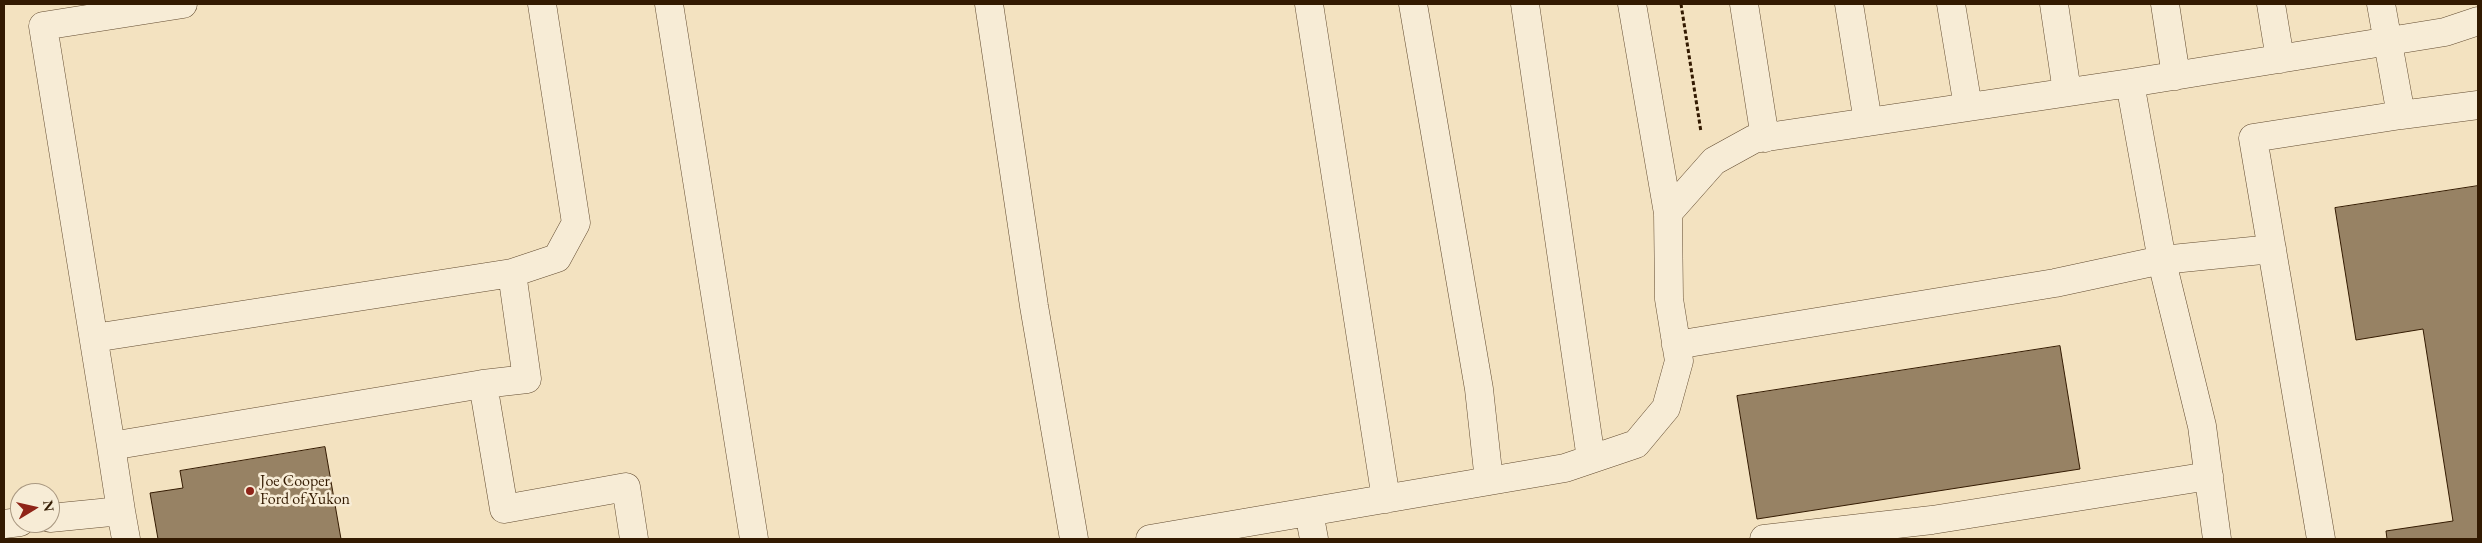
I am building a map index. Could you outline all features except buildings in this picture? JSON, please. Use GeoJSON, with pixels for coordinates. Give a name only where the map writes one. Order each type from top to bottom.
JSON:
{"type":"FeatureCollection","features":[{"type":"Feature","properties":{"kind":"lane"},"geometry":{"type":"LineString","coordinates":[[126,539],[43,26],[183,4]]}},
{"type":"Feature","properties":{"kind":"lane"},"geometry":{"type":"LineString","coordinates":[[94,338],[512,273],[557,258],[576,223],[542,4]]}},
{"type":"Feature","properties":{"kind":"lane"},"geometry":{"type":"LineString","coordinates":[[669,4],[754,539]]}},
{"type":"Feature","properties":{"kind":"lane"},"geometry":{"type":"LineString","coordinates":[[989,4],[1034,306],[1074,539]]}},
{"type":"Feature","properties":{"kind":"lane"},"geometry":{"type":"LineString","coordinates":[[1309,4],[1386,499]]}},
{"type":"Feature","properties":{"kind":"lane"},"geometry":{"type":"LineString","coordinates":[[1413,4],[1479,389],[1489,481]]}},
{"type":"Feature","properties":{"kind":"lane"},"geometry":{"type":"LineString","coordinates":[[1525,4],[1591,459]]}},
{"type":"Feature","properties":{"kind":"lane"},"geometry":{"type":"LineString","coordinates":[[1150,539],[1200,535],[1309,512],[1565,468],[1636,444],[1666,408],[1678,361],[1669,299],[1668,213],[1632,4]]}},
{"type":"Feature","properties":{"kind":"lane"},"geometry":{"type":"LineString","coordinates":[[1744,4],[1765,138]]}},
{"type":"Feature","properties":{"kind":"lane"},"geometry":{"type":"LineString","coordinates":[[1849,4],[1868,122]]}},
{"type":"Feature","properties":{"kind":"lane"},"geometry":{"type":"LineString","coordinates":[[1951,4],[1968,107]]}},
{"type":"Feature","properties":{"kind":"lane"},"geometry":{"type":"LineString","coordinates":[[2054,4],[2067,92]]}},
{"type":"Feature","properties":{"kind":"lane"},"geometry":{"type":"LineString","coordinates":[[2164,4],[2176,76]]}},
{"type":"Feature","properties":{"kind":"lane"},"geometry":{"type":"LineString","coordinates":[[2271,4],[2280,59]]}},
{"type":"Feature","properties":{"kind":"lane"},"geometry":{"type":"LineString","coordinates":[[2381,4],[2401,115]]}},
{"type":"Feature","properties":{"kind":"lane"},"geometry":{"type":"LineString","coordinates":[[1668,213],[1718,158],[1754,140],[2176,76],[2445,32],[2478,21]]}},
{"type":"Feature","properties":{"kind":"lane"},"geometry":{"type":"LineString","coordinates":[[2130,83],[2162,260],[2202,426],[2217,539]]}},
{"type":"Feature","properties":{"kind":"lane"},"geometry":{"type":"LineString","coordinates":[[2321,539],[2253,138],[2401,115],[2478,106]]}},
{"type":"Feature","properties":{"kind":"lane"},"geometry":{"type":"LineString","coordinates":[[1676,345],[2055,283],[2162,260],[2272,249]]}},
{"type":"Feature","properties":{"kind":"lane"},"geometry":{"type":"LineString","coordinates":[[111,446],[483,384],[527,379],[512,273]]}},
{"type":"Feature","properties":{"kind":"lane"},"geometry":{"type":"LineString","coordinates":[[483,384],[504,509],[626,488],[634,539]]}},
{"type":"Feature","properties":{"kind":"lane"},"geometry":{"type":"LineString","coordinates":[[1764,539],[1932,520],[2209,476]]}},
{"type":"Feature","properties":{"kind":"lane"},"geometry":{"type":"LineString","coordinates":[[60,517],[121,511]]}},
{"type":"Feature","properties":{"kind":"lane"},"geometry":{"type":"LineString","coordinates":[[1309,512],[1314,539]]}},
{"type":"Feature","properties":{"kind":"path"},"geometry":{"type":"LineString","coordinates":[[1681,4],[1703,140],[1718,158]]}},
{"type":"Feature","properties":{"kind":"place","name":"Joe Cooper Ford of Yukon"},"geometry":{"type":"Point","coordinates":[250,491]}}]}
